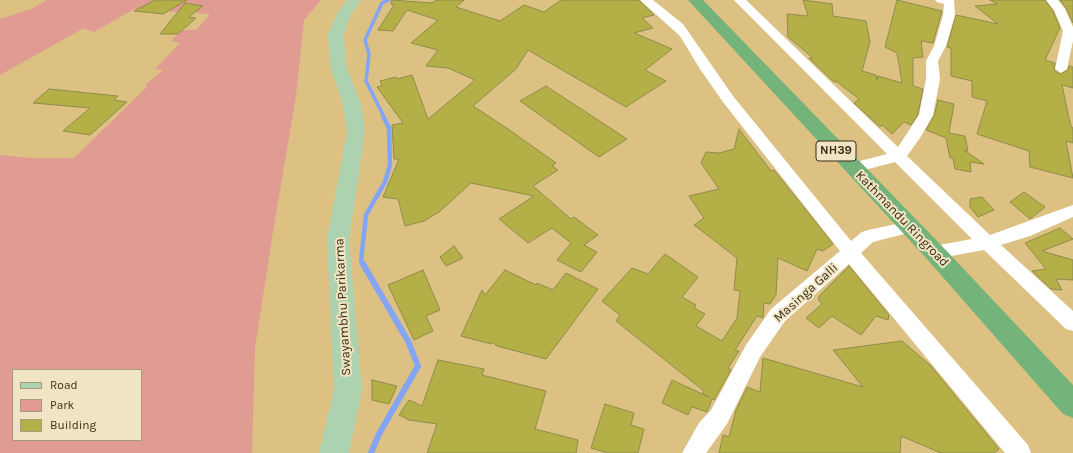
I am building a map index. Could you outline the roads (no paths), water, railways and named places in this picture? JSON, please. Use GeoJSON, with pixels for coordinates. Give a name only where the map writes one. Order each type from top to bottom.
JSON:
{"type":"FeatureCollection","features":[{"type":"Feature","properties":{"kind":"highway","name":"Kathmandu Ringroad"},"geometry":{"type":"LineString","coordinates":[[695,0],[934,252],[1073,405]]}},
{"type":"Feature","properties":{"kind":"main road","name":"Swayambhu Parikarma"},"geometry":{"type":"LineString","coordinates":[[334,453],[344,414],[348,390],[338,239],[356,132],[352,104],[338,66],[336,34],[343,16],[354,0]]}},
{"type":"Feature","properties":{"kind":"street"},"geometry":{"type":"LineString","coordinates":[[646,0],[679,27],[685,34],[706,69],[728,99],[850,252],[1020,453]]}},
{"type":"Feature","properties":{"kind":"street"},"geometry":{"type":"LineString","coordinates":[[740,0],[987,243],[1073,323]]}},
{"type":"Feature","properties":{"kind":"street"},"geometry":{"type":"LineString","coordinates":[[1052,0],[1060,9],[1069,31],[1061,69]]}},
{"type":"Feature","properties":{"kind":"street"},"geometry":{"type":"LineString","coordinates":[[853,168],[899,156],[909,143],[926,115],[933,79],[932,61],[946,26],[947,1]]}},
{"type":"Feature","properties":{"kind":"street"},"geometry":{"type":"LineString","coordinates":[[934,252],[987,243],[1032,228],[1064,213],[1073,212]]}},
{"type":"Feature","properties":{"kind":"street","name":"Masinga Galli"},"geometry":{"type":"LineString","coordinates":[[693,453],[707,431],[719,417],[753,351],[778,315],[868,238],[910,227]]}},
{"type":"Feature","properties":{"kind":"waterway"},"geometry":{"type":"LineString","coordinates":[[384,117],[366,81],[369,54],[365,40],[382,3],[389,0]]}},
{"type":"Feature","properties":{"kind":"waterway"},"geometry":{"type":"LineString","coordinates":[[364,265],[361,261],[366,215],[385,182],[390,165],[389,128],[383,116]]}},
{"type":"Feature","properties":{"kind":"waterway"},"geometry":{"type":"LineString","coordinates":[[363,264],[408,341],[418,366],[379,434],[371,453]]}}]}
